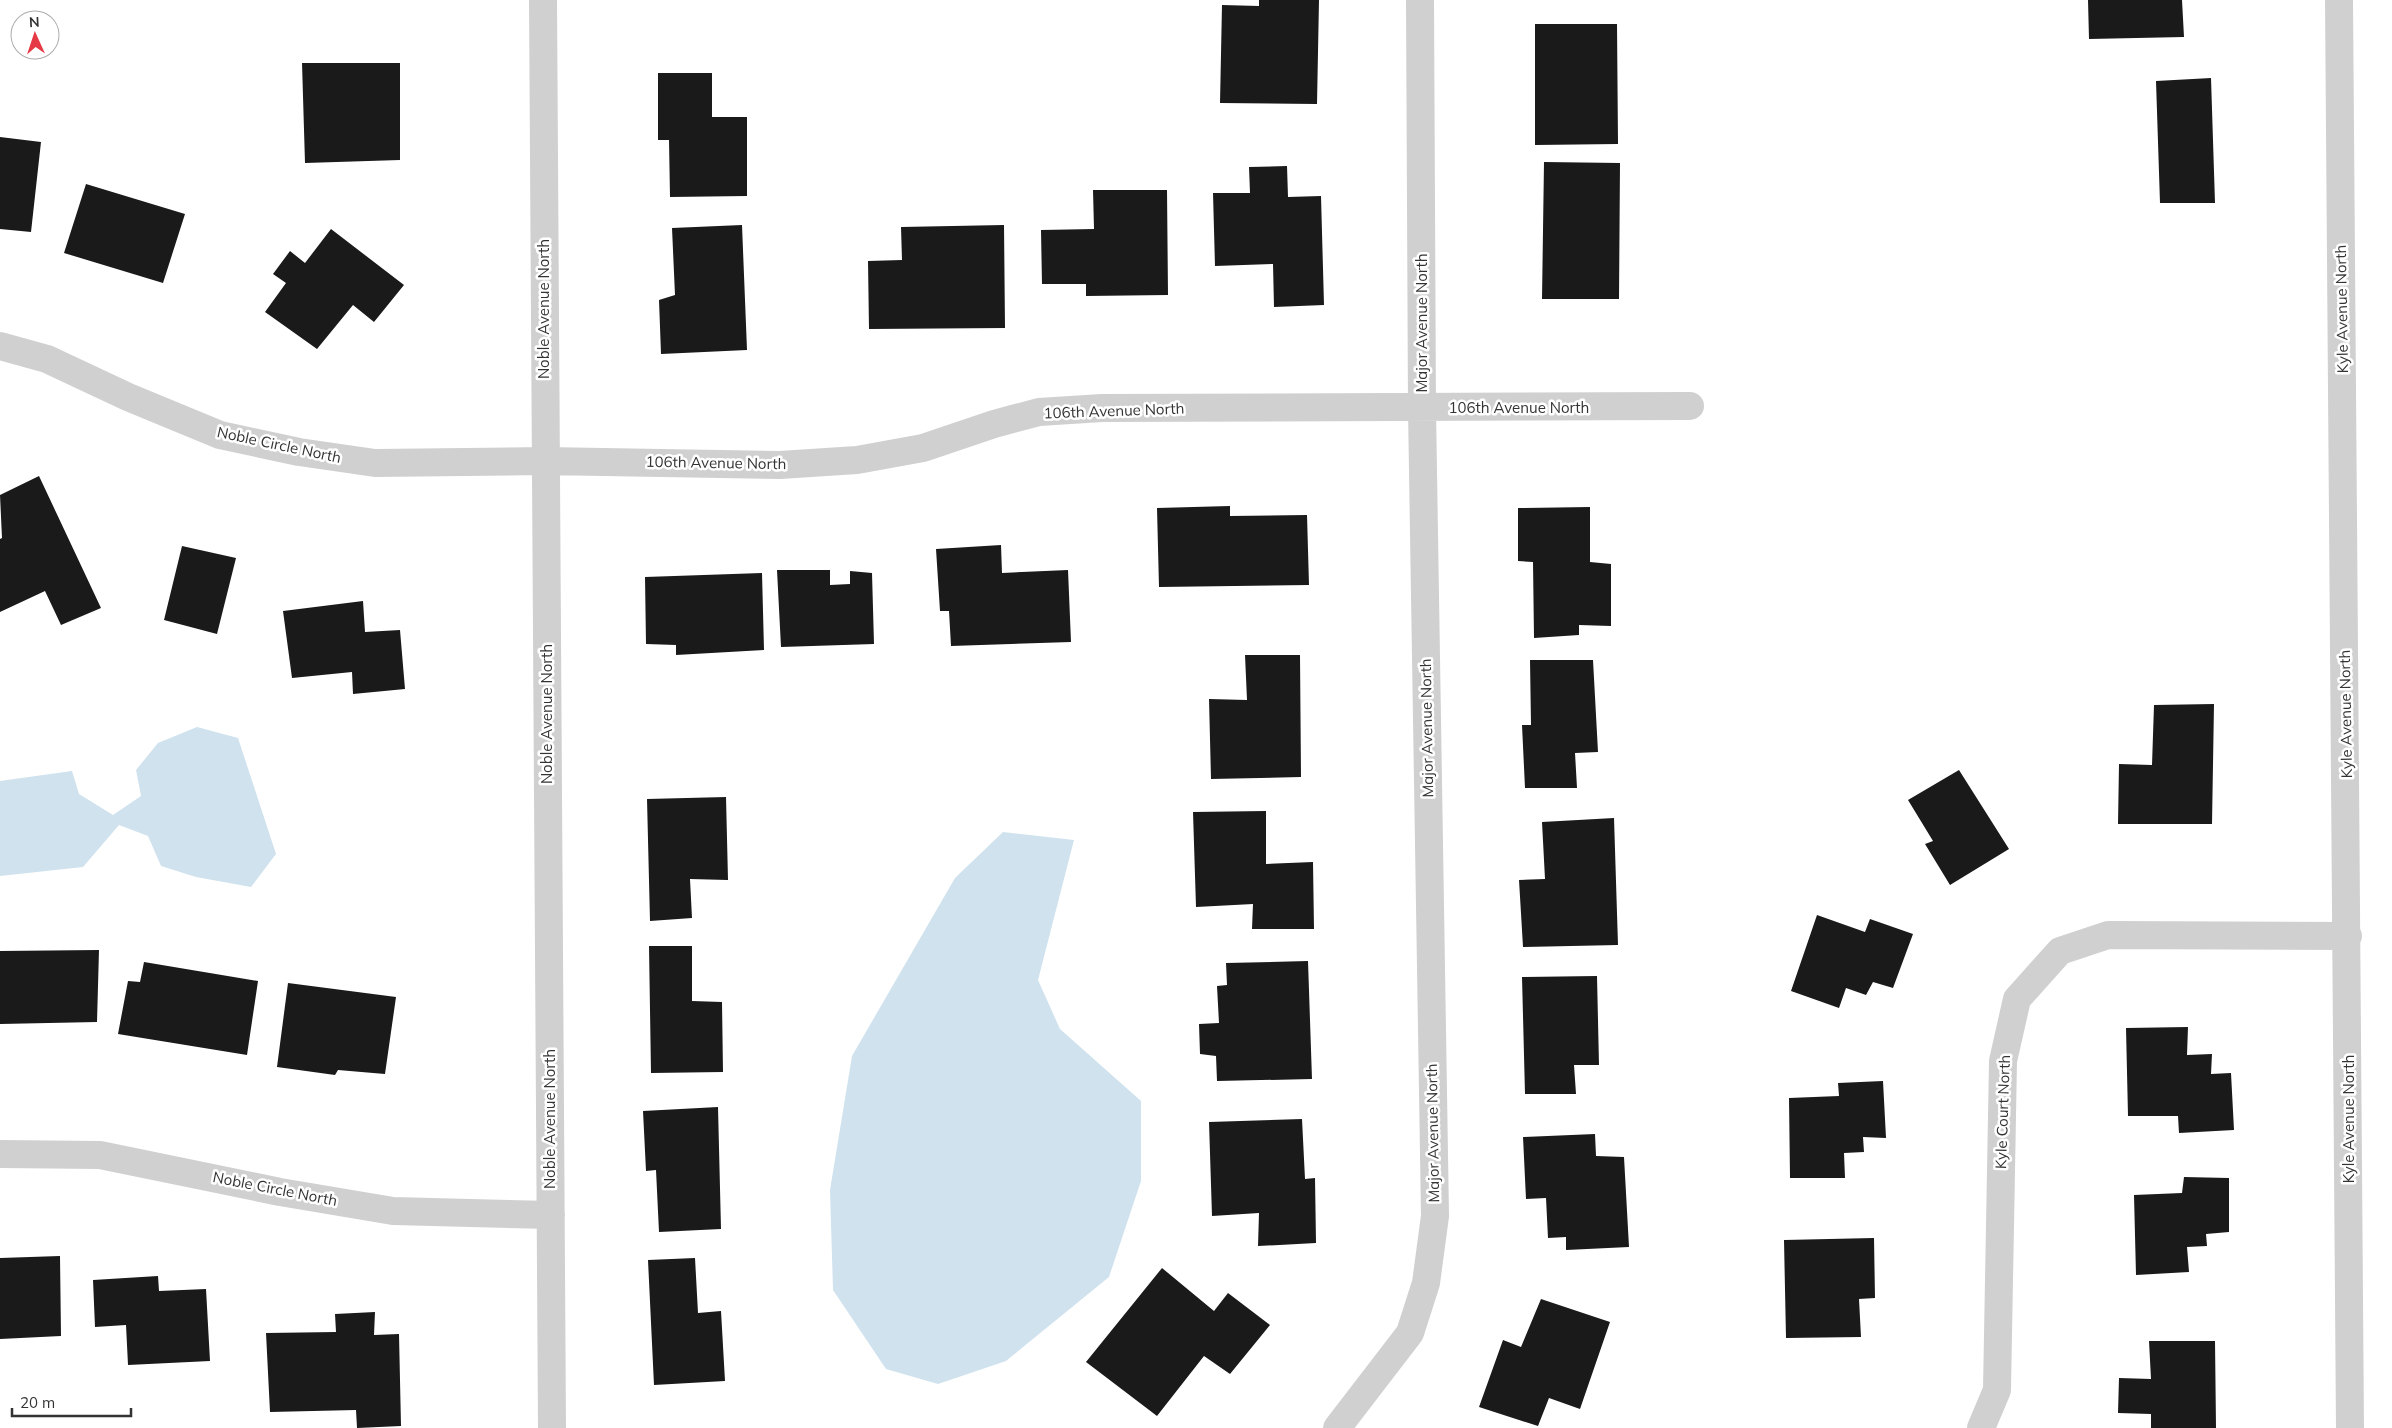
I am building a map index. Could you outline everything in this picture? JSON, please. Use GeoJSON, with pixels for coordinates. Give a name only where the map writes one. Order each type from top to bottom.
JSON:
{"type":"FeatureCollection","features":[{"type":"Feature","properties":{"kind":"street","name":"Noble Avenue North"},"geometry":{"type":"LineString","coordinates":[[543,0],[552,1428]]}},
{"type":"Feature","properties":{"kind":"street","name":"Major Avenue North"},"geometry":{"type":"LineString","coordinates":[[1337,1428],[1410,1333],[1426,1283],[1435,1216],[1422,409],[1420,0]]}},
{"type":"Feature","properties":{"kind":"street","name":"Kyle Avenue North"},"geometry":{"type":"LineString","coordinates":[[2339,0],[2348,936],[2350,1428]]}},
{"type":"Feature","properties":{"kind":"street","name":"Noble Circle North"},"geometry":{"type":"LineString","coordinates":[[0,346],[46,359],[128,397],[220,435],[299,452],[375,463],[545,461]]}},
{"type":"Feature","properties":{"kind":"street","name":"106th Avenue North"},"geometry":{"type":"LineString","coordinates":[[545,461],[780,465],[856,460],[923,448],[994,424],[1039,412],[1093,409],[1422,409],[1690,406]]}},
{"type":"Feature","properties":{"kind":"street","name":"Kyle Court North"},"geometry":{"type":"LineString","coordinates":[[1981,1428],[1997,1390],[2003,1061],[2017,999],[2060,951],[2108,935],[2348,936]]}},
{"type":"Feature","properties":{"kind":"street","name":"Noble Circle North"},"geometry":{"type":"LineString","coordinates":[[0,1154],[100,1155],[280,1192],[393,1211],[551,1215]]}},
{"type":"Feature","properties":{"kind":"water"},"geometry":{"type":"Polygon","coordinates":[[[197,727],[238,738],[276,854],[251,887],[196,877],[161,866],[148,836],[119,825],[83,867],[0,876],[0,781],[72,771],[79,794],[113,815],[141,796],[136,770],[158,743],[197,727]]]}},
{"type":"Feature","properties":{"kind":"water"},"geometry":{"type":"Polygon","coordinates":[[[1003,832],[1074,840],[1038,980],[1060,1029],[1141,1101],[1141,1181],[1109,1277],[1006,1361],[938,1384],[886,1369],[833,1290],[830,1190],[852,1056],[955,878],[1003,832]]]}},
{"type":"Feature","properties":{"kind":"building"},"geometry":{"type":"Polygon","coordinates":[[[1259,0],[1319,0],[1317,104],[1220,103],[1222,5],[1259,6],[1259,0]]]}},
{"type":"Feature","properties":{"kind":"building"},"geometry":{"type":"Polygon","coordinates":[[[2088,0],[2182,0],[2184,37],[2089,39],[2088,0]]]}},
{"type":"Feature","properties":{"kind":"building"},"geometry":{"type":"Polygon","coordinates":[[[1535,24],[1617,24],[1618,144],[1535,145],[1535,24]]]}},
{"type":"Feature","properties":{"kind":"building"},"geometry":{"type":"Polygon","coordinates":[[[302,63],[400,63],[400,160],[305,163],[302,63]]]}},
{"type":"Feature","properties":{"kind":"building"},"geometry":{"type":"Polygon","coordinates":[[[658,73],[712,73],[712,117],[747,117],[747,196],[670,197],[669,140],[658,140],[658,73]]]}},
{"type":"Feature","properties":{"kind":"building"},"geometry":{"type":"Polygon","coordinates":[[[2211,78],[2215,203],[2160,203],[2156,81],[2211,78]]]}},
{"type":"Feature","properties":{"kind":"building"},"geometry":{"type":"Polygon","coordinates":[[[0,137],[41,142],[31,232],[0,229],[0,137]]]}},
{"type":"Feature","properties":{"kind":"building"},"geometry":{"type":"Polygon","coordinates":[[[1544,162],[1620,163],[1619,299],[1542,299],[1544,162]]]}},
{"type":"Feature","properties":{"kind":"building"},"geometry":{"type":"Polygon","coordinates":[[[1287,166],[1288,197],[1321,196],[1324,305],[1274,307],[1273,264],[1215,266],[1213,193],[1250,193],[1249,167],[1287,166]]]}},
{"type":"Feature","properties":{"kind":"building"},"geometry":{"type":"Polygon","coordinates":[[[86,184],[185,214],[163,283],[64,253],[86,184]]]}},
{"type":"Feature","properties":{"kind":"building"},"geometry":{"type":"Polygon","coordinates":[[[1093,190],[1167,190],[1168,295],[1086,296],[1086,284],[1042,284],[1041,230],[1094,229],[1093,190]]]}},
{"type":"Feature","properties":{"kind":"building"},"geometry":{"type":"Polygon","coordinates":[[[742,225],[747,350],[661,354],[659,300],[675,295],[672,228],[742,225]]]}},
{"type":"Feature","properties":{"kind":"building"},"geometry":{"type":"Polygon","coordinates":[[[1004,225],[1005,328],[869,329],[868,261],[902,260],[901,227],[1004,225]]]}},
{"type":"Feature","properties":{"kind":"building"},"geometry":{"type":"Polygon","coordinates":[[[331,229],[404,285],[374,322],[353,305],[317,349],[265,312],[286,283],[273,274],[290,251],[305,263],[331,229]]]}},
{"type":"Feature","properties":{"kind":"building"},"geometry":{"type":"Polygon","coordinates":[[[39,476],[101,608],[61,625],[45,591],[0,612],[0,539],[2,538],[0,495],[39,476]]]}},
{"type":"Feature","properties":{"kind":"building"},"geometry":{"type":"Polygon","coordinates":[[[1230,506],[1230,516],[1307,515],[1309,585],[1159,587],[1157,508],[1230,506]]]}},
{"type":"Feature","properties":{"kind":"building"},"geometry":{"type":"Polygon","coordinates":[[[1590,507],[1590,562],[1611,564],[1611,626],[1579,625],[1579,635],[1534,638],[1533,562],[1518,561],[1518,508],[1590,507]]]}},
{"type":"Feature","properties":{"kind":"building"},"geometry":{"type":"Polygon","coordinates":[[[1001,545],[1002,573],[1068,570],[1071,642],[951,646],[949,611],[940,611],[936,549],[1001,545]]]}},
{"type":"Feature","properties":{"kind":"building"},"geometry":{"type":"Polygon","coordinates":[[[182,546],[236,558],[217,634],[164,620],[182,546]]]}},
{"type":"Feature","properties":{"kind":"building"},"geometry":{"type":"Polygon","coordinates":[[[777,570],[830,570],[830,585],[850,584],[850,571],[872,573],[874,644],[781,647],[777,570]]]}},
{"type":"Feature","properties":{"kind":"building"},"geometry":{"type":"Polygon","coordinates":[[[762,573],[764,650],[676,655],[676,645],[646,644],[645,577],[762,573]]]}},
{"type":"Feature","properties":{"kind":"building"},"geometry":{"type":"Polygon","coordinates":[[[363,601],[365,632],[400,630],[405,689],[353,694],[352,672],[292,678],[283,611],[363,601]]]}},
{"type":"Feature","properties":{"kind":"building"},"geometry":{"type":"Polygon","coordinates":[[[1245,655],[1300,655],[1301,777],[1211,779],[1209,699],[1247,700],[1245,655]]]}},
{"type":"Feature","properties":{"kind":"building"},"geometry":{"type":"Polygon","coordinates":[[[1530,660],[1593,660],[1598,752],[1575,753],[1577,788],[1525,788],[1522,725],[1531,725],[1530,660]]]}},
{"type":"Feature","properties":{"kind":"building"},"geometry":{"type":"Polygon","coordinates":[[[2214,704],[2212,824],[2118,824],[2119,764],[2152,765],[2154,705],[2214,704]]]}},
{"type":"Feature","properties":{"kind":"building"},"geometry":{"type":"Polygon","coordinates":[[[1959,770],[2009,849],[1950,885],[1925,844],[1933,841],[1908,800],[1959,770]]]}},
{"type":"Feature","properties":{"kind":"building"},"geometry":{"type":"Polygon","coordinates":[[[726,797],[728,880],[690,879],[692,918],[650,921],[647,799],[726,797]]]}},
{"type":"Feature","properties":{"kind":"building"},"geometry":{"type":"Polygon","coordinates":[[[1266,811],[1266,864],[1313,862],[1314,929],[1252,929],[1253,904],[1196,907],[1193,812],[1266,811]]]}},
{"type":"Feature","properties":{"kind":"building"},"geometry":{"type":"Polygon","coordinates":[[[1614,818],[1618,945],[1523,947],[1519,880],[1545,879],[1542,822],[1614,818]]]}},
{"type":"Feature","properties":{"kind":"building"},"geometry":{"type":"Polygon","coordinates":[[[1817,915],[1865,932],[1870,919],[1913,934],[1893,988],[1873,982],[1866,995],[1846,988],[1839,1008],[1791,991],[1817,915]]]}},
{"type":"Feature","properties":{"kind":"building"},"geometry":{"type":"Polygon","coordinates":[[[649,946],[692,946],[692,1001],[722,1002],[723,1072],[651,1073],[649,946]]]}},
{"type":"Feature","properties":{"kind":"building"},"geometry":{"type":"Polygon","coordinates":[[[99,950],[97,1022],[0,1024],[0,951],[99,950]]]}},
{"type":"Feature","properties":{"kind":"building"},"geometry":{"type":"Polygon","coordinates":[[[1308,961],[1312,1079],[1217,1081],[1216,1056],[1200,1054],[1199,1024],[1219,1023],[1217,986],[1227,985],[1226,963],[1308,961]]]}},
{"type":"Feature","properties":{"kind":"building"},"geometry":{"type":"Polygon","coordinates":[[[144,962],[258,981],[247,1055],[118,1034],[128,981],[140,982],[144,962]]]}},
{"type":"Feature","properties":{"kind":"building"},"geometry":{"type":"Polygon","coordinates":[[[1597,976],[1599,1065],[1574,1065],[1576,1094],[1525,1094],[1522,977],[1597,976]]]}},
{"type":"Feature","properties":{"kind":"building"},"geometry":{"type":"Polygon","coordinates":[[[288,983],[396,997],[385,1074],[338,1070],[335,1075],[277,1067],[288,983]]]}},
{"type":"Feature","properties":{"kind":"building"},"geometry":{"type":"Polygon","coordinates":[[[2188,1027],[2187,1055],[2212,1054],[2211,1074],[2231,1073],[2234,1130],[2179,1133],[2178,1116],[2128,1116],[2126,1028],[2188,1027]]]}},
{"type":"Feature","properties":{"kind":"building"},"geometry":{"type":"Polygon","coordinates":[[[1883,1081],[1886,1138],[1863,1137],[1864,1152],[1844,1153],[1845,1178],[1790,1178],[1789,1098],[1839,1096],[1838,1083],[1883,1081]]]}},
{"type":"Feature","properties":{"kind":"building"},"geometry":{"type":"Polygon","coordinates":[[[718,1107],[721,1229],[659,1232],[656,1170],[646,1171],[643,1111],[718,1107]]]}},
{"type":"Feature","properties":{"kind":"building"},"geometry":{"type":"Polygon","coordinates":[[[1302,1119],[1305,1179],[1315,1178],[1316,1243],[1258,1246],[1259,1213],[1212,1216],[1209,1122],[1302,1119]]]}},
{"type":"Feature","properties":{"kind":"building"},"geometry":{"type":"Polygon","coordinates":[[[1595,1134],[1596,1156],[1624,1157],[1629,1247],[1566,1250],[1566,1237],[1548,1238],[1546,1198],[1526,1199],[1523,1137],[1595,1134]]]}},
{"type":"Feature","properties":{"kind":"building"},"geometry":{"type":"Polygon","coordinates":[[[2184,1177],[2229,1178],[2229,1232],[2206,1234],[2207,1246],[2187,1247],[2189,1272],[2136,1275],[2134,1195],[2182,1193],[2184,1177]]]}},
{"type":"Feature","properties":{"kind":"building"},"geometry":{"type":"Polygon","coordinates":[[[1874,1238],[1875,1298],[1859,1299],[1861,1337],[1786,1338],[1784,1240],[1874,1238]]]}},
{"type":"Feature","properties":{"kind":"building"},"geometry":{"type":"Polygon","coordinates":[[[60,1256],[61,1336],[0,1339],[0,1258],[60,1256]]]}},
{"type":"Feature","properties":{"kind":"building"},"geometry":{"type":"Polygon","coordinates":[[[695,1258],[698,1313],[721,1311],[725,1381],[654,1385],[648,1260],[695,1258]]]}},
{"type":"Feature","properties":{"kind":"building"},"geometry":{"type":"Polygon","coordinates":[[[1162,1268],[1214,1311],[1228,1293],[1270,1325],[1230,1374],[1204,1356],[1157,1416],[1086,1362],[1162,1268]]]}},
{"type":"Feature","properties":{"kind":"building"},"geometry":{"type":"Polygon","coordinates":[[[158,1276],[159,1291],[206,1289],[210,1361],[128,1365],[126,1325],[95,1327],[93,1280],[158,1276]]]}},
{"type":"Feature","properties":{"kind":"building"},"geometry":{"type":"Polygon","coordinates":[[[1541,1299],[1610,1322],[1580,1409],[1549,1398],[1538,1426],[1479,1407],[1503,1340],[1521,1347],[1541,1299]]]}},
{"type":"Feature","properties":{"kind":"building"},"geometry":{"type":"Polygon","coordinates":[[[375,1312],[374,1335],[399,1334],[401,1426],[357,1428],[356,1410],[270,1412],[266,1333],[336,1332],[335,1314],[375,1312]]]}},
{"type":"Feature","properties":{"kind":"building"},"geometry":{"type":"Polygon","coordinates":[[[2149,1341],[2215,1341],[2216,1428],[2151,1428],[2151,1414],[2118,1413],[2119,1378],[2151,1379],[2149,1341]]]}}]}
